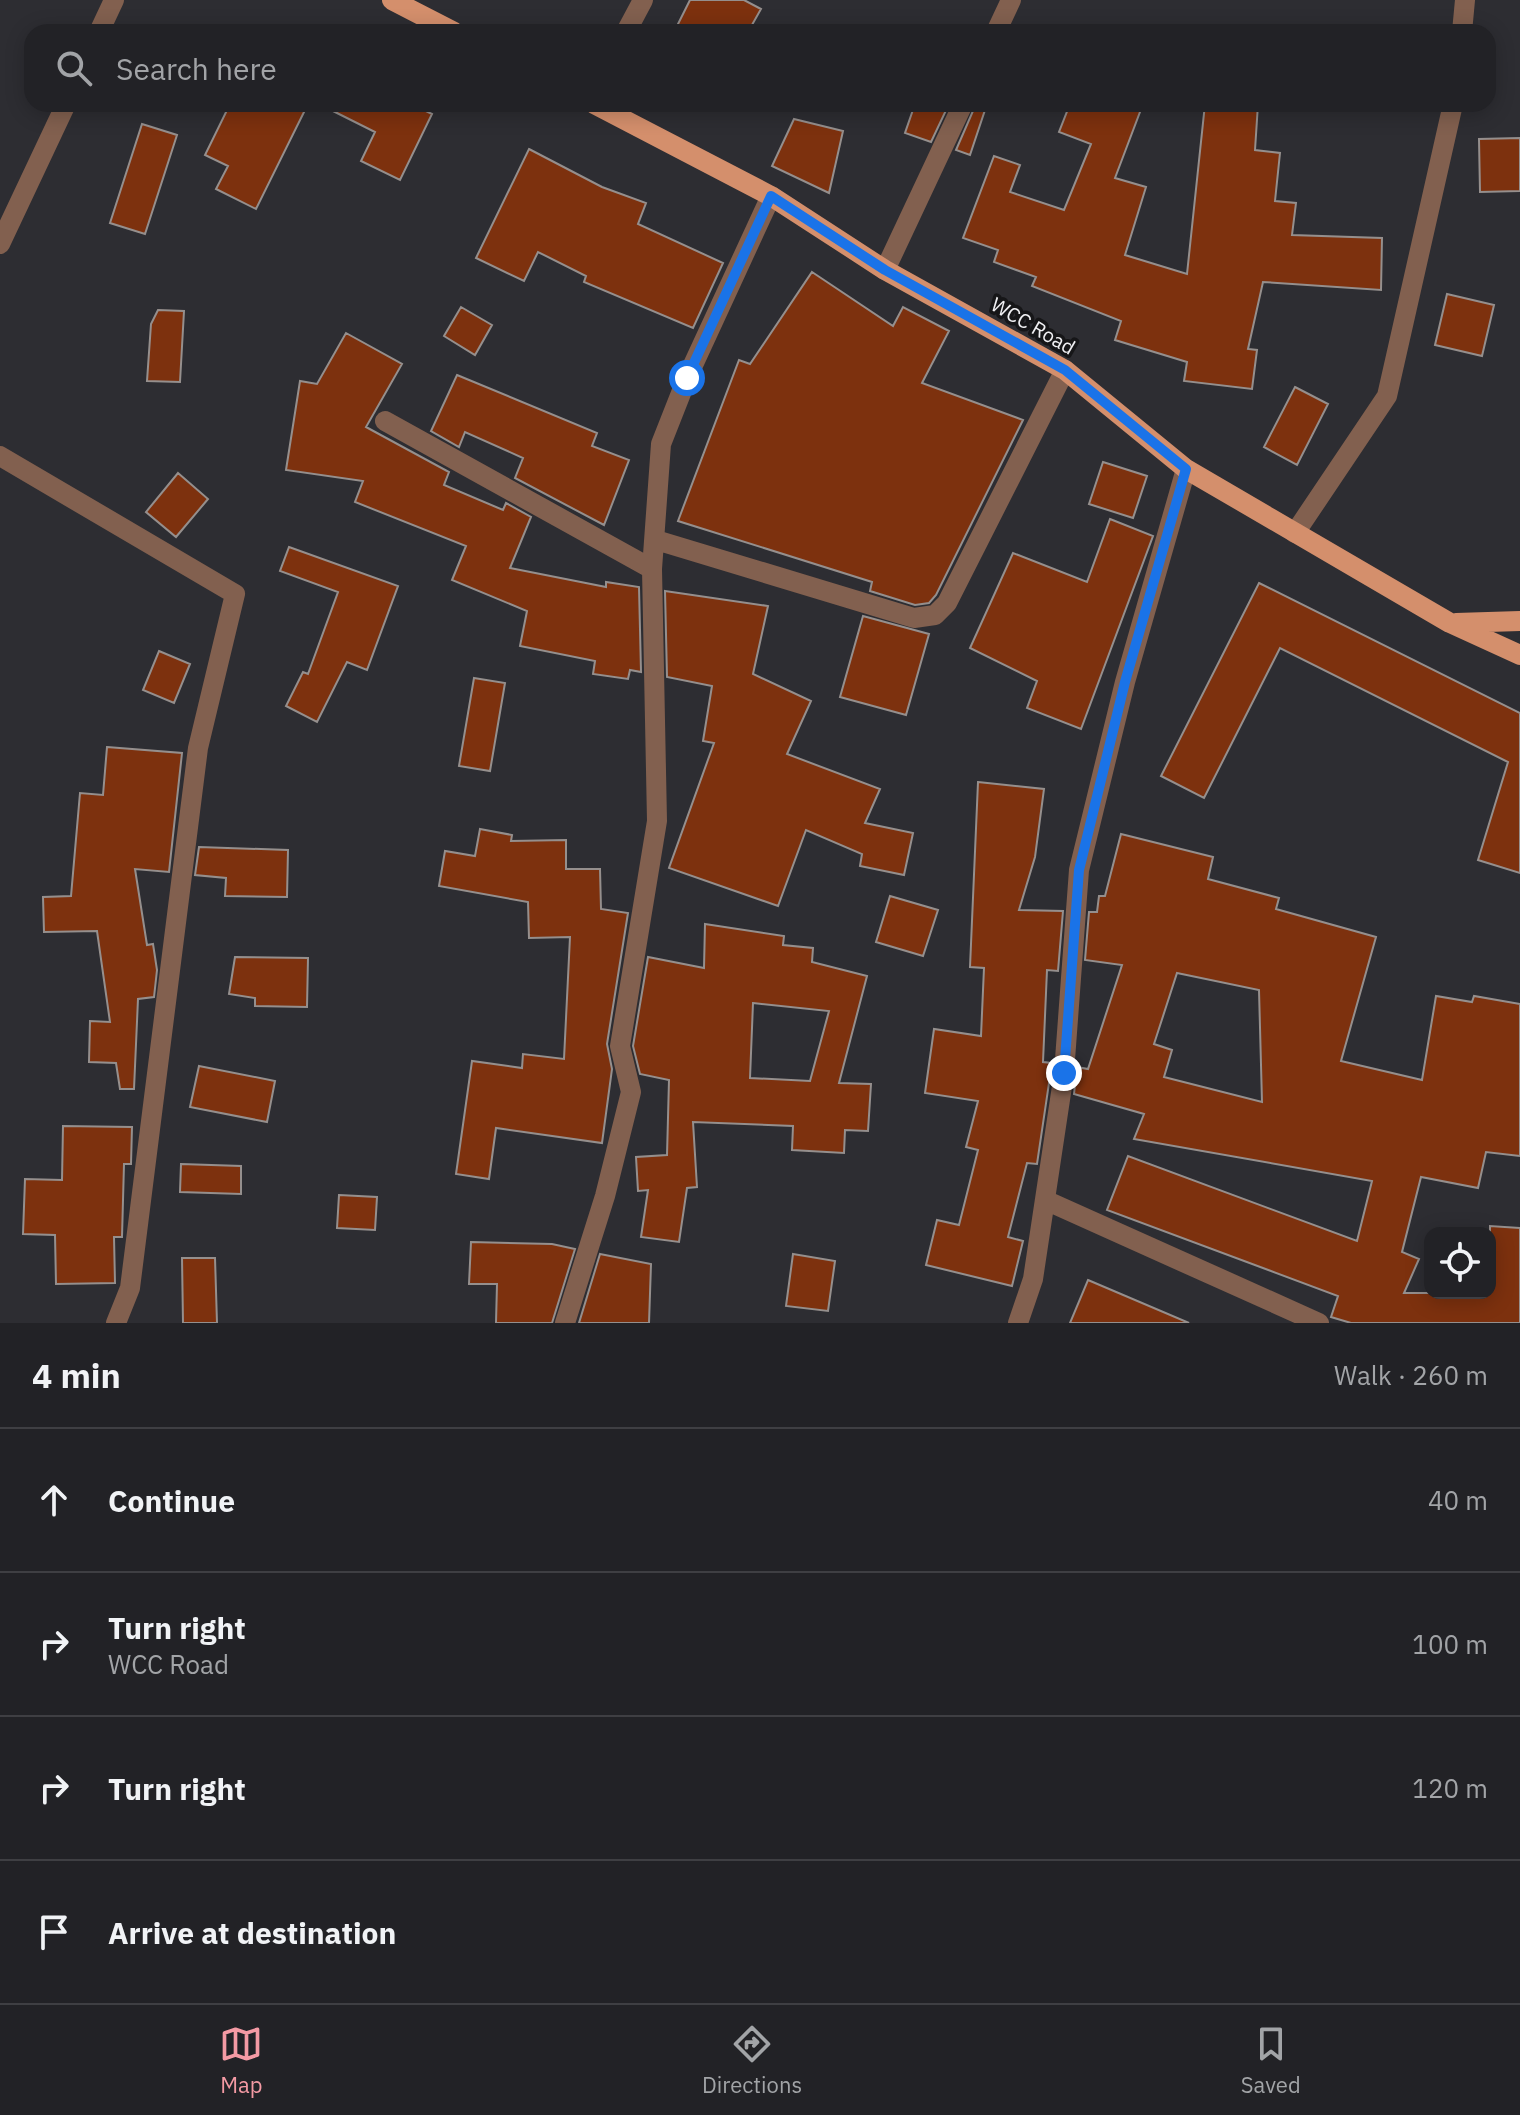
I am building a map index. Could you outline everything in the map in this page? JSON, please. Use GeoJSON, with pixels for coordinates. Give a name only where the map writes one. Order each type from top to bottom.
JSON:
{"type":"FeatureCollection","features":[{"type":"Feature","properties":{"kind":"main road"},"geometry":{"type":"LineString","coordinates":[[392,0],[438,24]]}},
{"type":"Feature","properties":{"kind":"main road","name":"WCC Road"},"geometry":{"type":"LineString","coordinates":[[609,112],[771,196],[885,270],[1065,370],[1186,469],[1450,623],[1520,655]]}},
{"type":"Feature","properties":{"kind":"main road"},"geometry":{"type":"LineString","coordinates":[[1450,623],[1520,621]]}},
{"type":"Feature","properties":{"kind":"street"},"geometry":{"type":"LineString","coordinates":[[103,24],[114,0]]}},
{"type":"Feature","properties":{"kind":"street"},"geometry":{"type":"LineString","coordinates":[[630,24],[643,0]]}},
{"type":"Feature","properties":{"kind":"street"},"geometry":{"type":"LineString","coordinates":[[1000,24],[1011,0]]}},
{"type":"Feature","properties":{"kind":"street"},"geometry":{"type":"LineString","coordinates":[[1463,24],[1465,0]]}},
{"type":"Feature","properties":{"kind":"street"},"geometry":{"type":"LineString","coordinates":[[0,244],[62,112]]}},
{"type":"Feature","properties":{"kind":"street"},"geometry":{"type":"LineString","coordinates":[[885,270],[959,112]]}},
{"type":"Feature","properties":{"kind":"street"},"geometry":{"type":"LineString","coordinates":[[1295,533],[1387,396],[1451,112]]}},
{"type":"Feature","properties":{"kind":"street"},"geometry":{"type":"LineString","coordinates":[[565,1323],[605,1196],[631,1092],[620,1046],[657,821],[652,569],[661,444],[687,378],[771,196]]}},
{"type":"Feature","properties":{"kind":"street"},"geometry":{"type":"LineString","coordinates":[[656,540],[914,618],[935,615],[947,603],[1065,370]]}},
{"type":"Feature","properties":{"kind":"street"},"geometry":{"type":"LineString","coordinates":[[385,421],[652,569]]}},
{"type":"Feature","properties":{"kind":"street"},"geometry":{"type":"LineString","coordinates":[[0,456],[235,594],[198,748],[130,1288],[116,1323]]}},
{"type":"Feature","properties":{"kind":"street"},"geometry":{"type":"LineString","coordinates":[[1018,1323],[1033,1279],[1064,1073],[1079,870],[1125,682],[1186,469]]}},
{"type":"Feature","properties":{"kind":"street"},"geometry":{"type":"LineString","coordinates":[[1045,1200],[1319,1323]]}},
{"type":"Feature","properties":{"kind":"building"},"geometry":{"type":"Polygon","coordinates":[[[690,0],[744,0],[761,9],[753,24],[678,24],[690,0]]]}},
{"type":"Feature","properties":{"kind":"building"},"geometry":{"type":"Polygon","coordinates":[[[226,112],[304,112],[256,209],[216,189],[228,166],[205,155],[226,112]]]}},
{"type":"Feature","properties":{"kind":"building"},"geometry":{"type":"Polygon","coordinates":[[[335,112],[432,114],[400,180],[361,161],[375,132],[335,112]]]}},
{"type":"Feature","properties":{"kind":"building"},"geometry":{"type":"Polygon","coordinates":[[[912,112],[945,112],[931,142],[905,133],[912,112]]]}},
{"type":"Feature","properties":{"kind":"building"},"geometry":{"type":"Polygon","coordinates":[[[973,112],[984,112],[970,155],[956,150],[973,112]]]}},
{"type":"Feature","properties":{"kind":"building"},"geometry":{"type":"Polygon","coordinates":[[[1067,112],[1140,112],[1115,178],[1146,187],[1125,255],[1187,274],[1204,112],[1257,112],[1255,150],[1280,153],[1275,201],[1296,203],[1292,235],[1382,238],[1381,290],[1263,282],[1248,349],[1257,350],[1252,389],[1184,381],[1187,362],[1115,340],[1121,321],[1032,286],[1036,277],[994,262],[998,250],[963,238],[994,156],[1020,165],[1010,192],[1064,210],[1091,144],[1059,132],[1067,112]]]}},
{"type":"Feature","properties":{"kind":"building"},"geometry":{"type":"Polygon","coordinates":[[[794,119],[843,131],[829,193],[772,166],[794,119]]]}},
{"type":"Feature","properties":{"kind":"building"},"geometry":{"type":"Polygon","coordinates":[[[142,124],[177,135],[145,234],[110,223],[142,124]]]}},
{"type":"Feature","properties":{"kind":"building"},"geometry":{"type":"Polygon","coordinates":[[[1520,138],[1520,191],[1480,192],[1479,139],[1520,138]]]}},
{"type":"Feature","properties":{"kind":"building"},"geometry":{"type":"Polygon","coordinates":[[[529,149],[602,187],[646,203],[638,224],[723,263],[693,328],[584,282],[586,276],[538,252],[524,281],[476,258],[529,149]]]}},
{"type":"Feature","properties":{"kind":"building"},"geometry":{"type":"Polygon","coordinates":[[[812,272],[893,326],[903,307],[949,331],[922,383],[1023,420],[936,595],[929,603],[915,605],[870,591],[872,582],[678,521],[739,360],[750,364],[812,272]]]}},
{"type":"Feature","properties":{"kind":"building"},"geometry":{"type":"Polygon","coordinates":[[[1447,294],[1494,305],[1482,356],[1435,345],[1447,294]]]}},
{"type":"Feature","properties":{"kind":"building"},"geometry":{"type":"Polygon","coordinates":[[[461,307],[492,325],[475,355],[444,336],[461,307]]]}},
{"type":"Feature","properties":{"kind":"building"},"geometry":{"type":"Polygon","coordinates":[[[158,310],[184,311],[180,382],[147,381],[151,324],[158,310]]]}},
{"type":"Feature","properties":{"kind":"building"},"geometry":{"type":"Polygon","coordinates":[[[346,333],[402,364],[366,427],[449,472],[444,485],[503,510],[506,503],[531,517],[510,568],[606,587],[606,582],[639,587],[641,672],[630,670],[628,679],[593,674],[595,661],[520,646],[527,611],[452,580],[466,546],[355,502],[363,481],[286,470],[300,381],[317,384],[346,333]]]}},
{"type":"Feature","properties":{"kind":"building"},"geometry":{"type":"Polygon","coordinates":[[[457,375],[597,433],[592,446],[629,460],[604,525],[515,478],[523,458],[465,432],[459,447],[431,431],[457,375]]]}},
{"type":"Feature","properties":{"kind":"building"},"geometry":{"type":"Polygon","coordinates":[[[1295,387],[1328,404],[1297,465],[1264,447],[1295,387]]]}},
{"type":"Feature","properties":{"kind":"building"},"geometry":{"type":"Polygon","coordinates":[[[1103,462],[1147,476],[1133,518],[1089,504],[1103,462]]]}},
{"type":"Feature","properties":{"kind":"building"},"geometry":{"type":"Polygon","coordinates":[[[178,473],[208,499],[176,537],[146,512],[178,473]]]}},
{"type":"Feature","properties":{"kind":"building"},"geometry":{"type":"Polygon","coordinates":[[[1110,519],[1153,536],[1081,729],[1027,708],[1037,681],[970,648],[1013,553],[1087,582],[1110,519]]]}},
{"type":"Feature","properties":{"kind":"building"},"geometry":{"type":"Polygon","coordinates":[[[289,547],[398,586],[367,670],[347,662],[317,722],[286,706],[303,672],[308,674],[338,592],[280,571],[289,547]]]}},
{"type":"Feature","properties":{"kind":"building"},"geometry":{"type":"Polygon","coordinates":[[[1259,583],[1520,713],[1520,873],[1478,860],[1508,762],[1280,648],[1204,798],[1161,776],[1259,583]]]}},
{"type":"Feature","properties":{"kind":"building"},"geometry":{"type":"Polygon","coordinates":[[[665,591],[768,606],[753,674],[811,701],[787,754],[880,789],[865,823],[913,833],[904,875],[860,866],[862,854],[806,830],[778,906],[669,868],[714,743],[703,741],[712,686],[667,677],[665,591]]]}},
{"type":"Feature","properties":{"kind":"building"},"geometry":{"type":"Polygon","coordinates":[[[863,616],[929,634],[906,715],[840,697],[863,616]]]}},
{"type":"Feature","properties":{"kind":"building"},"geometry":{"type":"Polygon","coordinates":[[[159,651],[190,664],[174,703],[143,690],[159,651]]]}},
{"type":"Feature","properties":{"kind":"building"},"geometry":{"type":"Polygon","coordinates":[[[474,678],[505,683],[490,771],[459,766],[474,678]]]}},
{"type":"Feature","properties":{"kind":"building"},"geometry":{"type":"Polygon","coordinates":[[[107,747],[182,753],[169,872],[135,869],[147,945],[153,944],[157,970],[154,997],[138,999],[134,1089],[120,1089],[116,1063],[89,1062],[90,1021],[110,1022],[97,931],[44,932],[43,897],[71,896],[80,793],[103,795],[107,747]]]}},
{"type":"Feature","properties":{"kind":"building"},"geometry":{"type":"Polygon","coordinates":[[[978,782],[1044,789],[1035,857],[1019,910],[1063,911],[1058,971],[1047,970],[1043,1062],[1052,1063],[1037,1164],[1027,1163],[1008,1237],[1023,1241],[1012,1286],[926,1265],[937,1220],[959,1225],[978,1150],[966,1147],[978,1101],[925,1093],[934,1029],[981,1036],[984,968],[970,967],[978,782]]]}},
{"type":"Feature","properties":{"kind":"building"},"geometry":{"type":"Polygon","coordinates":[[[480,829],[512,835],[511,841],[566,840],[566,869],[600,869],[601,909],[628,913],[607,1044],[612,1069],[602,1143],[496,1128],[489,1179],[456,1174],[472,1061],[522,1068],[523,1054],[564,1059],[570,937],[529,938],[528,902],[439,886],[445,851],[475,856],[480,829]]]}},
{"type":"Feature","properties":{"kind":"building"},"geometry":{"type":"Polygon","coordinates":[[[1121,834],[1213,857],[1208,879],[1279,898],[1276,909],[1376,937],[1341,1061],[1422,1080],[1436,996],[1472,1002],[1474,996],[1520,1004],[1520,1156],[1486,1152],[1478,1188],[1421,1177],[1402,1252],[1419,1259],[1404,1293],[1424,1293],[1424,1299],[1496,1299],[1496,1227],[1490,1226],[1520,1228],[1520,1323],[1351,1323],[1331,1317],[1338,1296],[1107,1210],[1128,1156],[1357,1241],[1372,1181],[1134,1139],[1144,1114],[1074,1094],[1077,1067],[1088,1069],[1122,965],[1085,960],[1089,912],[1097,912],[1099,896],[1105,896],[1121,834]],[[1177,973],[1154,1044],[1172,1050],[1164,1077],[1262,1102],[1259,990],[1177,973]]]}},
{"type":"Feature","properties":{"kind":"building"},"geometry":{"type":"Polygon","coordinates":[[[199,847],[288,850],[287,897],[225,896],[226,878],[195,875],[199,847]]]}},
{"type":"Feature","properties":{"kind":"building"},"geometry":{"type":"Polygon","coordinates":[[[890,896],[938,910],[923,956],[876,942],[890,896]]]}},
{"type":"Feature","properties":{"kind":"building"},"geometry":{"type":"Polygon","coordinates":[[[705,924],[784,936],[783,945],[813,948],[812,962],[867,976],[839,1083],[871,1084],[868,1131],[845,1130],[844,1153],[792,1150],[793,1126],[693,1122],[697,1187],[687,1188],[679,1242],[641,1237],[648,1190],[638,1191],[636,1157],[667,1155],[669,1080],[640,1074],[633,1046],[648,957],[704,968],[705,924]],[[753,1003],[750,1078],[810,1081],[829,1011],[753,1003]]]}},
{"type":"Feature","properties":{"kind":"building"},"geometry":{"type":"Polygon","coordinates":[[[235,957],[308,958],[307,1007],[255,1006],[255,998],[229,994],[235,957]]]}},
{"type":"Feature","properties":{"kind":"building"},"geometry":{"type":"Polygon","coordinates":[[[199,1066],[275,1081],[267,1122],[190,1107],[199,1066]]]}},
{"type":"Feature","properties":{"kind":"building"},"geometry":{"type":"Polygon","coordinates":[[[63,1126],[132,1127],[131,1164],[124,1164],[122,1237],[114,1237],[115,1283],[56,1284],[55,1235],[23,1234],[25,1179],[62,1180],[63,1126]]]}},
{"type":"Feature","properties":{"kind":"building"},"geometry":{"type":"Polygon","coordinates":[[[181,1164],[241,1166],[241,1194],[180,1192],[181,1164]]]}},
{"type":"Feature","properties":{"kind":"building"},"geometry":{"type":"Polygon","coordinates":[[[339,1195],[377,1197],[375,1230],[337,1228],[339,1195]]]}},
{"type":"Feature","properties":{"kind":"building"},"geometry":{"type":"Polygon","coordinates":[[[471,1242],[552,1244],[575,1249],[552,1323],[496,1323],[497,1284],[469,1284],[471,1242]]]}},
{"type":"Feature","properties":{"kind":"building"},"geometry":{"type":"Polygon","coordinates":[[[600,1254],[651,1264],[649,1323],[579,1323],[600,1254]]]}},
{"type":"Feature","properties":{"kind":"building"},"geometry":{"type":"Polygon","coordinates":[[[793,1254],[835,1261],[828,1311],[786,1306],[793,1254]]]}},
{"type":"Feature","properties":{"kind":"building"},"geometry":{"type":"Polygon","coordinates":[[[182,1258],[215,1258],[217,1323],[183,1323],[182,1258]]]}},
{"type":"Feature","properties":{"kind":"building"},"geometry":{"type":"Polygon","coordinates":[[[1088,1280],[1189,1323],[1070,1323],[1088,1280]]]}},
{"type":"Feature","properties":{"kind":"route"},"geometry":{"type":"LineString","coordinates":[[687,378],[771,196],[885,270],[1065,370],[1186,469],[1125,682],[1079,870],[1064,1073]]}}]}
